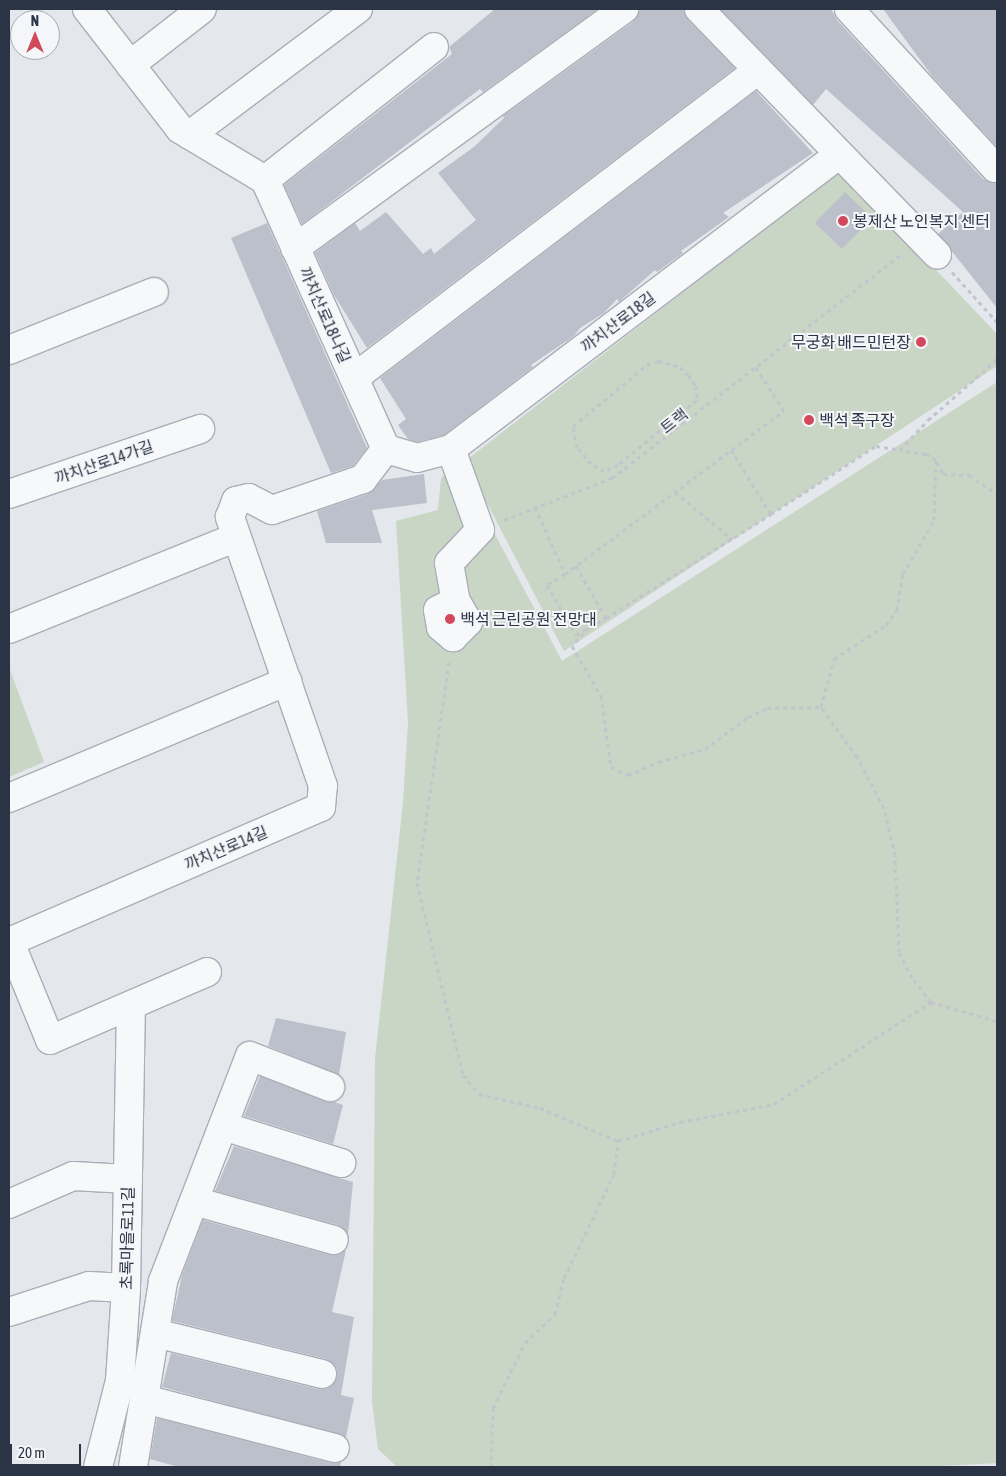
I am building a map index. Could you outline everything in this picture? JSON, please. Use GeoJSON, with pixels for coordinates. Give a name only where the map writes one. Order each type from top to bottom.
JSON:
{"type":"FeatureCollection","features":[{"type":"Feature","properties":{"kind":"street"},"geometry":{"type":"LineString","coordinates":[[87,9],[180,129],[265,180],[434,47]]}},
{"type":"Feature","properties":{"kind":"street"},"geometry":{"type":"LineString","coordinates":[[130,65],[202,9]]}},
{"type":"Feature","properties":{"kind":"street"},"geometry":{"type":"LineString","coordinates":[[190,135],[358,9]]}},
{"type":"Feature","properties":{"kind":"street"},"geometry":{"type":"LineString","coordinates":[[295,248],[624,9]]}},
{"type":"Feature","properties":{"kind":"street"},"geometry":{"type":"LineString","coordinates":[[699,9],[929,247]]}},
{"type":"Feature","properties":{"kind":"street"},"geometry":{"type":"LineString","coordinates":[[849,9],[874,33],[995,168]]}},
{"type":"Feature","properties":{"kind":"street"},"geometry":{"type":"LineString","coordinates":[[354,378],[758,70]]}},
{"type":"Feature","properties":{"kind":"street","name":"까치산로18길"},"geometry":{"type":"LineString","coordinates":[[386,449],[416,458],[451,449],[839,154]]}},
{"type":"Feature","properties":{"kind":"street","name":"까치산로18나길"},"geometry":{"type":"LineString","coordinates":[[265,180],[386,449]]}},
{"type":"Feature","properties":{"kind":"street"},"geometry":{"type":"LineString","coordinates":[[9,350],[154,292]]}},
{"type":"Feature","properties":{"kind":"street","name":"까치산로14가길"},"geometry":{"type":"LineString","coordinates":[[9,494],[200,429]]}},
{"type":"Feature","properties":{"kind":"street","name":"까치산로14길"},"geometry":{"type":"LineString","coordinates":[[208,972],[131,1007],[50,1040],[9,941],[321,807],[323,786],[287,681],[234,538],[230,517],[236,501],[249,498],[272,510],[363,479],[386,449]]}},
{"type":"Feature","properties":{"kind":"street"},"geometry":{"type":"LineString","coordinates":[[451,449],[480,530],[449,563],[456,600],[438,610],[440,627],[453,637]]}},
{"type":"Feature","properties":{"kind":"street"},"geometry":{"type":"LineString","coordinates":[[9,628],[234,538]]}},
{"type":"Feature","properties":{"kind":"street"},"geometry":{"type":"LineString","coordinates":[[9,798],[287,681]]}},
{"type":"Feature","properties":{"kind":"street","name":"초록마을로11길"},"geometry":{"type":"LineString","coordinates":[[98,1467],[120,1381],[126,1288],[131,1007]]}},
{"type":"Feature","properties":{"kind":"street"},"geometry":{"type":"LineString","coordinates":[[133,1467],[163,1281],[250,1056],[330,1087]]}},
{"type":"Feature","properties":{"kind":"street"},"geometry":{"type":"LineString","coordinates":[[223,1126],[341,1163]]}},
{"type":"Feature","properties":{"kind":"street"},"geometry":{"type":"LineString","coordinates":[[9,1204],[73,1176],[128,1179]]}},
{"type":"Feature","properties":{"kind":"street"},"geometry":{"type":"LineString","coordinates":[[194,1201],[334,1240]]}},
{"type":"Feature","properties":{"kind":"street"},"geometry":{"type":"LineString","coordinates":[[9,1312],[89,1286],[126,1288]]}},
{"type":"Feature","properties":{"kind":"street"},"geometry":{"type":"LineString","coordinates":[[155,1332],[322,1374]]}},
{"type":"Feature","properties":{"kind":"street"},"geometry":{"type":"LineString","coordinates":[[144,1399],[335,1448]]}},
{"type":"Feature","properties":{"kind":"path"},"geometry":{"type":"LineString","coordinates":[[480,530],[612,478],[679,429],[755,366],[830,312],[929,247],[997,322]]}},
{"type":"Feature","properties":{"kind":"path"},"geometry":{"type":"LineString","coordinates":[[900,450],[928,420],[994,362],[997,354]]}},
{"type":"Feature","properties":{"kind":"path","name":"트랙"},"geometry":{"type":"LineString","coordinates":[[658,361],[680,367],[696,386],[697,400],[691,408],[618,465],[604,471],[590,464],[577,447],[573,426],[582,417],[647,365],[658,361]]}},
{"type":"Feature","properties":{"kind":"path"},"geometry":{"type":"LineString","coordinates":[[755,366],[784,411],[576,566],[547,585],[576,635],[772,514],[876,446],[926,454],[936,460],[943,474],[969,475],[997,494]]}},
{"type":"Feature","properties":{"kind":"path"},"geometry":{"type":"LineString","coordinates":[[731,450],[772,514]]}},
{"type":"Feature","properties":{"kind":"path"},"geometry":{"type":"LineString","coordinates":[[821,707],[834,659],[886,625],[897,610],[903,574],[934,520],[936,460]]}},
{"type":"Feature","properties":{"kind":"path"},"geometry":{"type":"LineString","coordinates":[[675,492],[732,539]]}},
{"type":"Feature","properties":{"kind":"path"},"geometry":{"type":"LineString","coordinates":[[535,507],[565,574]]}},
{"type":"Feature","properties":{"kind":"path"},"geometry":{"type":"LineString","coordinates":[[576,566],[606,618]]}},
{"type":"Feature","properties":{"kind":"path"},"geometry":{"type":"LineString","coordinates":[[589,627],[572,646],[601,696],[611,767],[628,775],[659,762],[705,749],[748,718],[767,708],[821,707]]}},
{"type":"Feature","properties":{"kind":"path"},"geometry":{"type":"LineString","coordinates":[[453,637],[418,883],[463,1075],[479,1094],[540,1108],[618,1141],[680,1122],[774,1104],[931,1002]]}},
{"type":"Feature","properties":{"kind":"path"},"geometry":{"type":"LineString","coordinates":[[821,707],[857,757],[884,808],[895,855],[899,952],[912,978],[931,1002],[997,1021]]}},
{"type":"Feature","properties":{"kind":"path"},"geometry":{"type":"LineString","coordinates":[[491,1467],[493,1408],[526,1343],[556,1314],[564,1278],[614,1174],[618,1141]]}},
{"type":"Feature","properties":{"kind":"green space"},"geometry":{"type":"Polygon","coordinates":[[[841,170],[997,334],[997,366],[564,651],[465,461],[841,170]]]}},
{"type":"Feature","properties":{"kind":"green space"},"geometry":{"type":"Polygon","coordinates":[[[997,382],[997,1463],[923,1467],[397,1467],[378,1449],[372,1401],[375,1059],[403,802],[408,723],[396,521],[438,510],[441,479],[447,470],[461,470],[562,661],[997,382]]]}},
{"type":"Feature","properties":{"kind":"green space"},"geometry":{"type":"Polygon","coordinates":[[[9,667],[44,762],[9,777],[9,667]]]}},
{"type":"Feature","properties":{"kind":"building"},"geometry":{"type":"Polygon","coordinates":[[[495,9],[598,9],[483,92],[480,89],[302,224],[284,185],[452,54],[449,47],[495,9]]]}},
{"type":"Feature","properties":{"kind":"building"},"geometry":{"type":"Polygon","coordinates":[[[639,9],[684,9],[688,20],[735,68],[367,348],[334,295],[315,253],[355,223],[360,231],[386,212],[423,254],[431,248],[434,254],[476,220],[438,173],[475,146],[504,118],[503,116],[633,22],[639,9]]]}},
{"type":"Feature","properties":{"kind":"building"},"geometry":{"type":"Polygon","coordinates":[[[720,9],[831,9],[837,20],[983,179],[997,183],[997,308],[938,234],[963,212],[826,89],[813,105],[720,9]]]}},
{"type":"Feature","properties":{"kind":"building"},"geometry":{"type":"Polygon","coordinates":[[[883,9],[997,9],[997,147],[932,76],[883,9]]]}},
{"type":"Feature","properties":{"kind":"building"},"geometry":{"type":"Polygon","coordinates":[[[756,91],[813,153],[723,213],[729,217],[681,251],[683,253],[657,272],[655,270],[619,302],[617,299],[604,313],[580,328],[574,336],[531,365],[533,367],[444,435],[417,442],[408,439],[398,425],[406,419],[380,378],[756,91]]]}},
{"type":"Feature","properties":{"kind":"building","name":"봉제산 노인복지 센터"},"geometry":{"type":"Polygon","coordinates":[[[845,192],[872,218],[842,249],[815,223],[845,192]]]}},
{"type":"Feature","properties":{"kind":"building"},"geometry":{"type":"Polygon","coordinates":[[[267,223],[367,448],[353,466],[331,473],[231,238],[267,223]]]}},
{"type":"Feature","properties":{"kind":"building"},"geometry":{"type":"Polygon","coordinates":[[[424,474],[427,503],[372,510],[382,543],[326,543],[317,511],[368,494],[382,480],[424,474]]]}},
{"type":"Feature","properties":{"kind":"building"},"geometry":{"type":"Polygon","coordinates":[[[276,1018],[346,1032],[339,1075],[268,1046],[276,1018]]]}},
{"type":"Feature","properties":{"kind":"building"},"geometry":{"type":"Polygon","coordinates":[[[260,1076],[343,1105],[333,1144],[244,1116],[260,1076]]]}},
{"type":"Feature","properties":{"kind":"building"},"geometry":{"type":"Polygon","coordinates":[[[234,1146],[353,1182],[348,1234],[338,1225],[215,1191],[234,1146]]]}},
{"type":"Feature","properties":{"kind":"building"},"geometry":{"type":"Polygon","coordinates":[[[203,1220],[330,1255],[338,1255],[346,1250],[332,1312],[354,1317],[341,1395],[354,1398],[346,1437],[162,1387],[171,1353],[318,1389],[327,1389],[337,1378],[337,1369],[326,1359],[172,1321],[182,1275],[203,1220]]]}},
{"type":"Feature","properties":{"kind":"building"},"geometry":{"type":"Polygon","coordinates":[[[157,1418],[331,1463],[341,1462],[340,1467],[179,1467],[150,1459],[157,1418]]]}},
{"type":"Feature","properties":{"kind":"place","name":"봉제산 노인복지 센터"},"geometry":{"type":"Point","coordinates":[843,221]}},
{"type":"Feature","properties":{"kind":"place","name":"무궁화 배드민턴장"},"geometry":{"type":"Point","coordinates":[921,342]}},
{"type":"Feature","properties":{"kind":"place","name":"백석 족구장"},"geometry":{"type":"Point","coordinates":[809,420]}},
{"type":"Feature","properties":{"kind":"place","name":"백석 근린공원 전망대"},"geometry":{"type":"Point","coordinates":[450,619]}}]}
